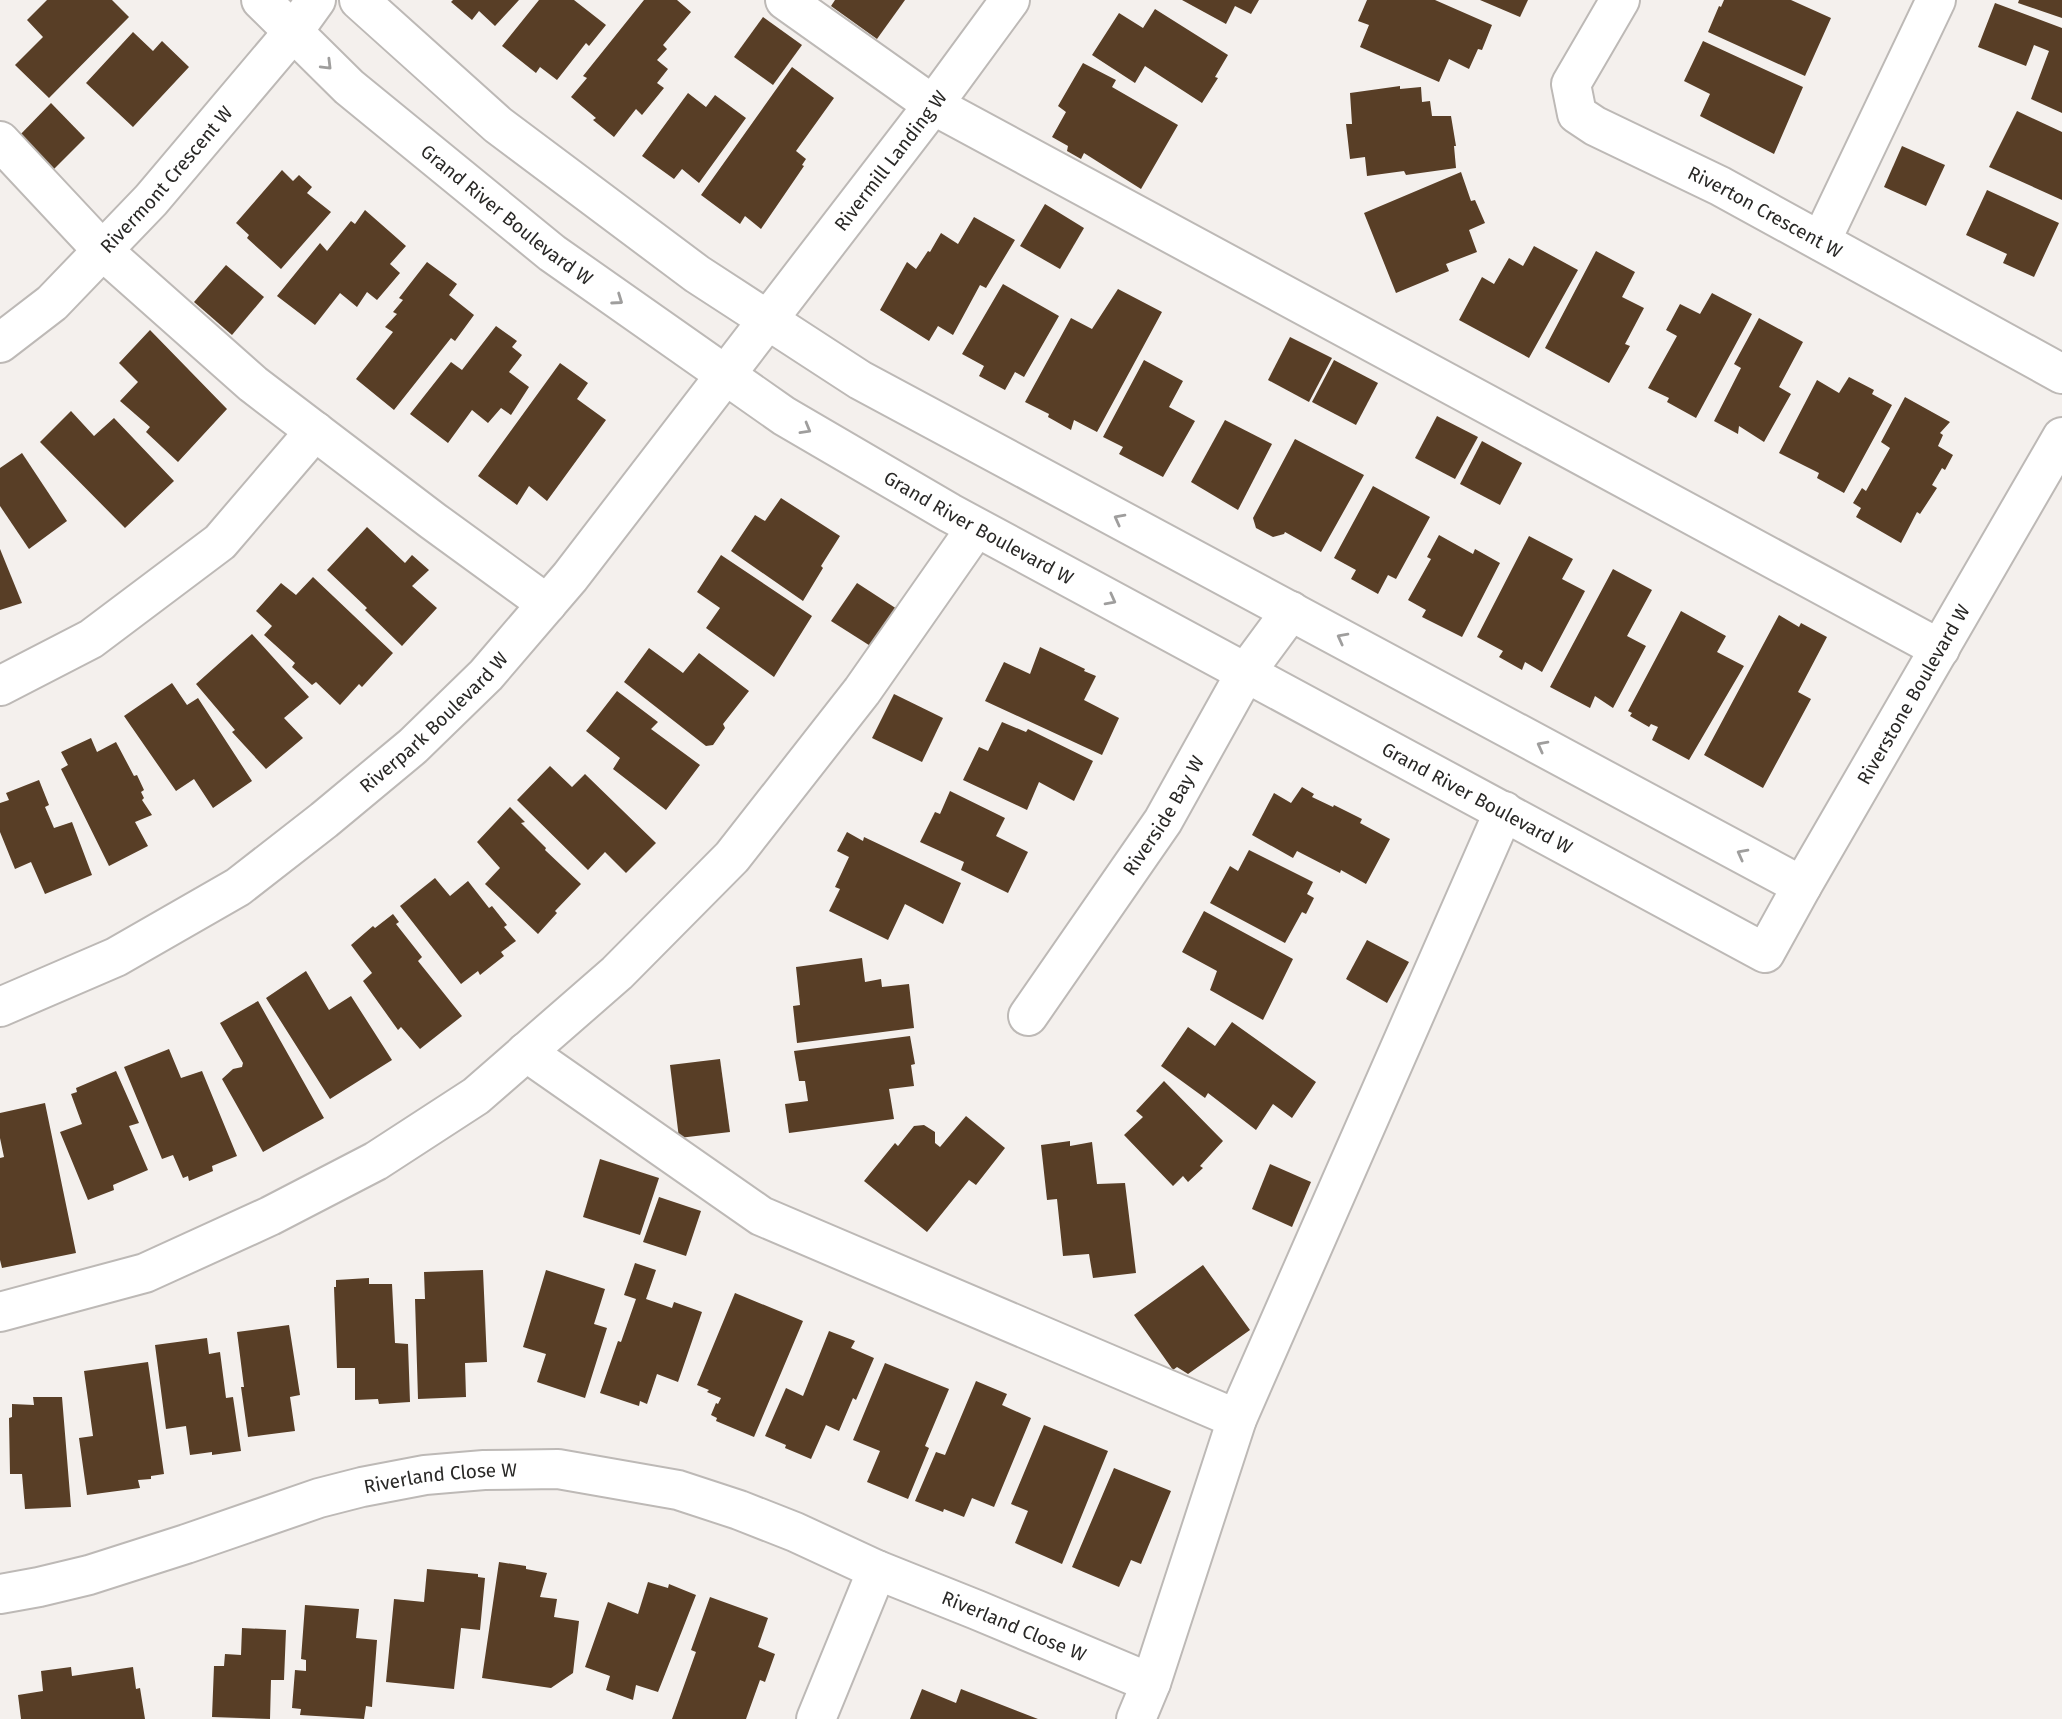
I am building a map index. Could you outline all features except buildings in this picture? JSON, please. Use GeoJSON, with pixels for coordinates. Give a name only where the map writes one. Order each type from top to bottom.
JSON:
{"type":"FeatureCollection","features":[{"type":"Feature","properties":{"kind":"street","name":"Grand River Boulevard W"},"geometry":{"type":"LineString","coordinates":[[261,0],[349,87],[552,253],[784,416],[976,528],[1765,953]]}},
{"type":"Feature","properties":{"kind":"street","name":"Rivermont Crescent W"},"geometry":{"type":"LineString","coordinates":[[0,343],[52,303],[150,200],[293,32],[316,0]]}},
{"type":"Feature","properties":{"kind":"street"},"geometry":{"type":"LineString","coordinates":[[359,0],[498,125],[697,274],[860,380],[1802,886]]}},
{"type":"Feature","properties":{"kind":"street"},"geometry":{"type":"LineString","coordinates":[[785,0],[933,105],[1940,649]]}},
{"type":"Feature","properties":{"kind":"street","name":"Rivermill Landing W"},"geometry":{"type":"LineString","coordinates":[[768,320],[1010,0]]}},
{"type":"Feature","properties":{"kind":"street","name":"Riverton Crescent W"},"geometry":{"type":"LineString","coordinates":[[1620,0],[1571,85],[1577,114],[1595,126],[1720,186],[2062,374]]}},
{"type":"Feature","properties":{"kind":"street"},"geometry":{"type":"LineString","coordinates":[[1821,241],[1936,0]]}},
{"type":"Feature","properties":{"kind":"street"},"geometry":{"type":"LineString","coordinates":[[0,141],[102,250],[253,384],[547,604]]}},
{"type":"Feature","properties":{"kind":"street","name":"Riverpark Boulevard W"},"geometry":{"type":"LineString","coordinates":[[0,1007],[116,957],[238,887],[413,746],[486,675],[570,577],[768,320]]}},
{"type":"Feature","properties":{"kind":"street"},"geometry":{"type":"LineString","coordinates":[[0,686],[90,639],[220,542],[315,431]]}},
{"type":"Feature","properties":{"kind":"street","name":"Riverstone Boulevard W"},"geometry":{"type":"LineString","coordinates":[[1765,953],[2062,437]]}},
{"type":"Feature","properties":{"kind":"street"},"geometry":{"type":"LineString","coordinates":[[0,1312],[145,1273],[270,1216],[376,1161],[476,1096],[617,973],[732,857],[863,691],[976,528]]}},
{"type":"Feature","properties":{"kind":"street","name":"Riverside Bay W"},"geometry":{"type":"LineString","coordinates":[[1028,1016],[1163,821],[1246,672],[1291,611]]}},
{"type":"Feature","properties":{"kind":"street"},"geometry":{"type":"LineString","coordinates":[[1136,1719],[1151,1683],[1237,1419],[1504,811]]}},
{"type":"Feature","properties":{"kind":"street"},"geometry":{"type":"LineString","coordinates":[[526,1052],[761,1216],[1237,1419]]}},
{"type":"Feature","properties":{"kind":"street","name":"Riverland Close W"},"geometry":{"type":"LineString","coordinates":[[0,1594],[89,1575],[318,1498],[362,1487],[425,1475],[484,1470],[558,1469],[678,1490],[739,1510],[1151,1683]]}},
{"type":"Feature","properties":{"kind":"street"},"geometry":{"type":"LineString","coordinates":[[816,1719],[877,1570]]}}]}
